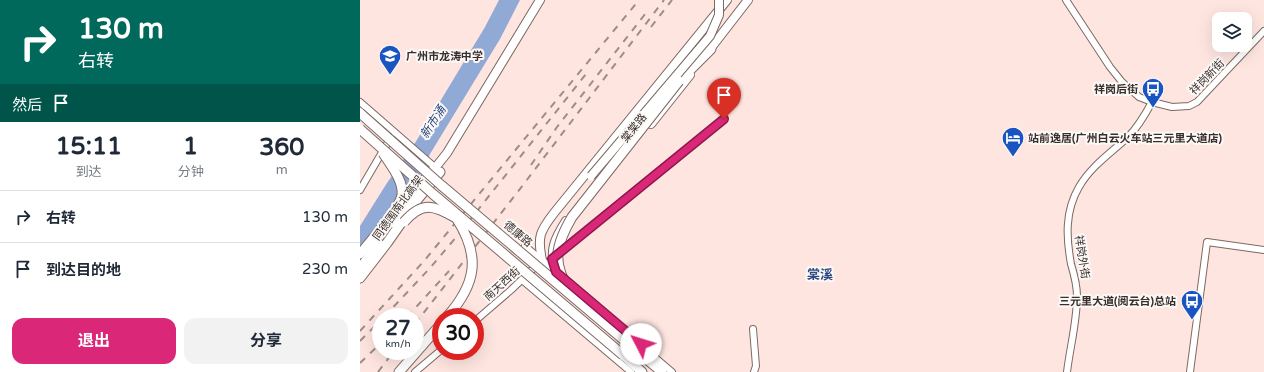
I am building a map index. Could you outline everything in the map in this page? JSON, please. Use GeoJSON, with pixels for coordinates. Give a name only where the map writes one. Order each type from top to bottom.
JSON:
{"type":"FeatureCollection","features":[{"type":"Feature","properties":{"kind":"main road"},"geometry":{"type":"LineString","coordinates":[[580,302],[566,285],[558,262],[558,247],[562,233],[572,217],[679,81],[710,49]]}},
{"type":"Feature","properties":{"kind":"main road","name":"德康路"},"geometry":{"type":"LineString","coordinates":[[360,113],[446,189],[662,372]]}},
{"type":"Feature","properties":{"kind":"main road"},"geometry":{"type":"LineString","coordinates":[[360,129],[642,372]]}},
{"type":"Feature","properties":{"kind":"main road"},"geometry":{"type":"LineString","coordinates":[[360,254],[389,219],[402,195],[397,177],[375,142]]}},
{"type":"Feature","properties":{"kind":"main road","name":"同德围南北高架"},"geometry":{"type":"LineString","coordinates":[[361,273],[417,200],[435,168]]}},
{"type":"Feature","properties":{"kind":"main road"},"geometry":{"type":"LineString","coordinates":[[360,286],[404,222],[417,209],[426,207],[436,208],[482,235]]}},
{"type":"Feature","properties":{"kind":"main road"},"geometry":{"type":"LineString","coordinates":[[454,308],[467,290],[472,277],[473,266],[472,254],[468,239],[457,219]]}},
{"type":"Feature","properties":{"kind":"main road"},"geometry":{"type":"LineString","coordinates":[[398,372],[432,334]]}},
{"type":"Feature","properties":{"kind":"street"},"geometry":{"type":"LineString","coordinates":[[360,102],[435,168],[447,153],[540,0]]}},
{"type":"Feature","properties":{"kind":"street"},"geometry":{"type":"LineString","coordinates":[[554,212],[591,176],[710,36],[719,15],[719,0]]}},
{"type":"Feature","properties":{"kind":"street","name":"棠棠路"},"geometry":{"type":"LineString","coordinates":[[556,272],[547,261],[539,245],[544,228],[554,212],[727,0]]}},
{"type":"Feature","properties":{"kind":"street","name":"棠棠路"},"geometry":{"type":"LineString","coordinates":[[547,261],[554,248],[558,233],[566,219],[576,208],[602,186],[748,0]]}},
{"type":"Feature","properties":{"kind":"street","name":"祥岗新街"},"geometry":{"type":"LineString","coordinates":[[1066,0],[1115,74],[1122,82],[1139,97],[1172,107],[1184,107],[1194,104],[1207,93],[1264,31]]}},
{"type":"Feature","properties":{"kind":"street"},"geometry":{"type":"LineString","coordinates":[[717,12],[715,21],[718,24],[723,26],[730,24]]}},
{"type":"Feature","properties":{"kind":"street","name":"祥岗外街"},"geometry":{"type":"LineString","coordinates":[[1067,372],[1077,298],[1068,240],[1068,221],[1071,206],[1077,190],[1094,166],[1133,131],[1145,115],[1152,102]]}},
{"type":"Feature","properties":{"kind":"street","name":"南天西街"},"geometry":{"type":"LineString","coordinates":[[484,313],[522,280],[724,119]]}},
{"type":"Feature","properties":{"kind":"street"},"geometry":{"type":"LineString","coordinates":[[360,190],[394,132]]}},
{"type":"Feature","properties":{"kind":"street"},"geometry":{"type":"LineString","coordinates":[[1190,372],[1206,242],[1264,250]]}},
{"type":"Feature","properties":{"kind":"street"},"geometry":{"type":"LineString","coordinates":[[525,246],[547,261]]}},
{"type":"Feature","properties":{"kind":"street"},"geometry":{"type":"LineString","coordinates":[[556,272],[672,372]]}},
{"type":"Feature","properties":{"kind":"street"},"geometry":{"type":"LineString","coordinates":[[522,280],[631,372]]}},
{"type":"Feature","properties":{"kind":"street"},"geometry":{"type":"LineString","coordinates":[[574,324],[592,302]]}},
{"type":"Feature","properties":{"kind":"street"},"geometry":{"type":"LineString","coordinates":[[753,330],[756,366],[754,372]]}},
{"type":"Feature","properties":{"kind":"street"},"geometry":{"type":"LineString","coordinates":[[415,372],[432,358]]}},
{"type":"Feature","properties":{"kind":"water","name":"新市涌"},"geometry":{"type":"Polygon","coordinates":[[[499,0],[520,0],[500,39],[430,154],[413,190],[360,266],[360,226],[387,183],[415,143],[485,27],[499,0]]]}},
{"type":"Feature","properties":{"kind":"railway"},"geometry":{"type":"LineString","coordinates":[[360,331],[424,261],[639,0]]}},
{"type":"Feature","properties":{"kind":"railway"},"geometry":{"type":"LineString","coordinates":[[424,312],[664,0]]}},
{"type":"Feature","properties":{"kind":"railway"},"geometry":{"type":"LineString","coordinates":[[651,27],[672,0]]}},
{"type":"Feature","properties":{"kind":"railway"},"geometry":{"type":"LineString","coordinates":[[531,165],[557,127],[649,9]]}},
{"type":"Feature","properties":{"kind":"railway"},"geometry":{"type":"LineString","coordinates":[[392,308],[430,268],[458,235],[586,74]]}},
{"type":"Feature","properties":{"kind":"railway"},"geometry":{"type":"LineString","coordinates":[[415,308],[449,271]]}},
{"type":"Feature","properties":{"kind":"railway"},"geometry":{"type":"LineString","coordinates":[[360,341],[372,329]]}},
{"type":"Feature","properties":{"kind":"railway"},"geometry":{"type":"LineString","coordinates":[[360,363],[372,352]]}},
{"type":"Feature","properties":{"kind":"railway"},"geometry":{"type":"LineString","coordinates":[[378,372],[387,360]]}},
{"type":"Feature","properties":{"kind":"place","name":"广州市龙涛中学"},"geometry":{"type":"Point","coordinates":[390,76]}},
{"type":"Feature","properties":{"kind":"place","name":"祥岗后街"},"geometry":{"type":"Point","coordinates":[1153,108]}},
{"type":"Feature","properties":{"kind":"place","name":"站前逸居(广州白云火车站三元里大道店)"},"geometry":{"type":"Point","coordinates":[1013,158]}},
{"type":"Feature","properties":{"kind":"place","name":"三元里大道(阅云台)总站"},"geometry":{"type":"Point","coordinates":[1192,320]}},
{"type":"Feature","properties":{"kind":"district","name":"棠溪"},"geometry":{"type":"Point","coordinates":[820,275]}},
{"type":"Feature","properties":{"kind":"route"},"geometry":{"type":"LineString","coordinates":[[641,344],[556,272],[552,259],[724,119]]}}]}
